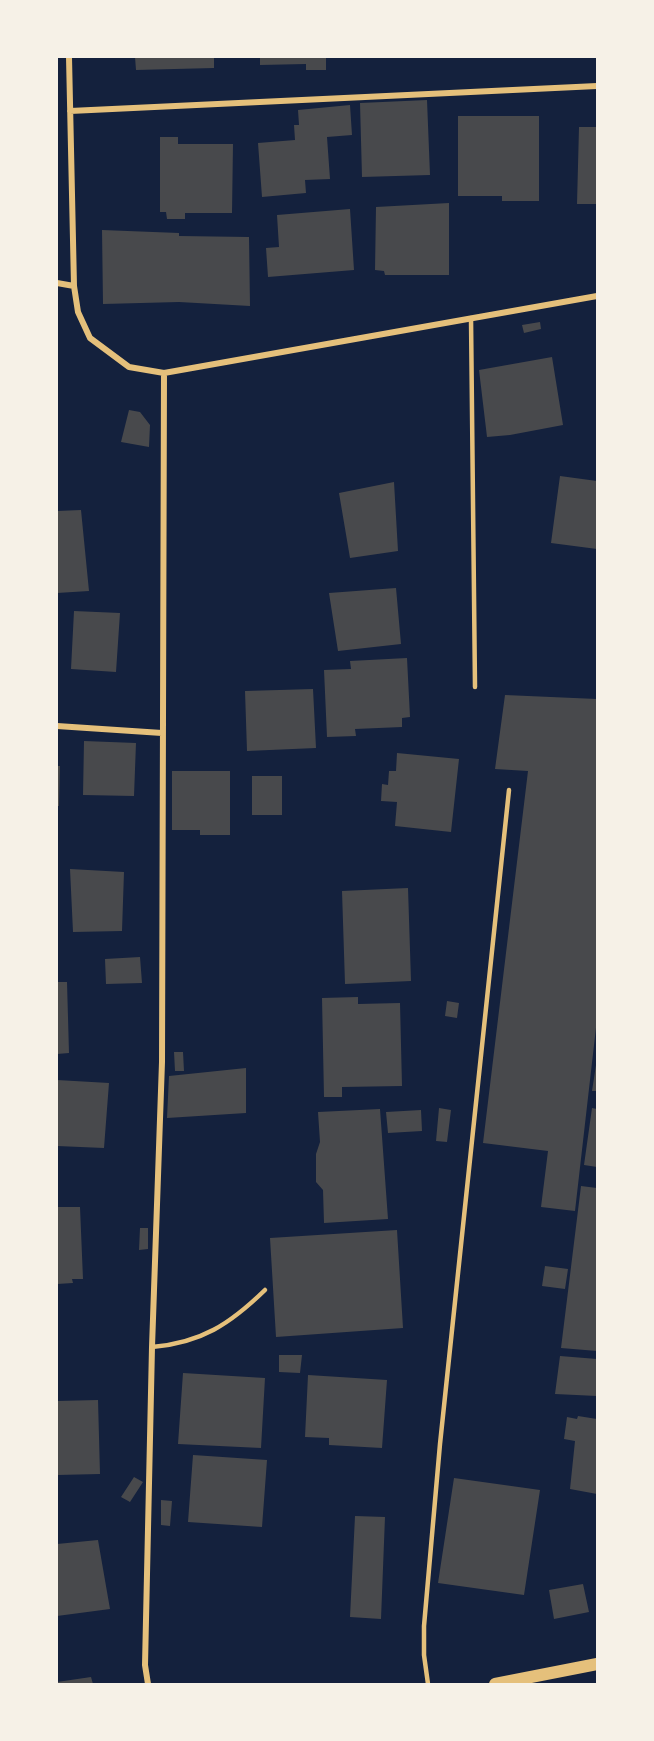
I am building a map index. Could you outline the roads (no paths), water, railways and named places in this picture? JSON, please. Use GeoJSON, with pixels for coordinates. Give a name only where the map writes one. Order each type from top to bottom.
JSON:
{"type":"FeatureCollection","features":[{"type":"Feature","properties":{"kind":"main road"},"geometry":{"type":"LineString","coordinates":[[495,1684],[597,1664]]}},
{"type":"Feature","properties":{"kind":"street"},"geometry":{"type":"LineString","coordinates":[[69,57],[74,286],[78,312],[90,338],[129,367],[164,373],[597,296]]}},
{"type":"Feature","properties":{"kind":"street"},"geometry":{"type":"LineString","coordinates":[[70,111],[597,86]]}},
{"type":"Feature","properties":{"kind":"street"},"geometry":{"type":"LineString","coordinates":[[57,283],[74,286]]}},
{"type":"Feature","properties":{"kind":"street"},"geometry":{"type":"LineString","coordinates":[[148,1684],[145,1665],[152,1347],[162,1062],[164,373]]}},
{"type":"Feature","properties":{"kind":"street"},"geometry":{"type":"LineString","coordinates":[[57,726],[162,733]]}},
{"type":"Feature","properties":{"kind":"lane"},"geometry":{"type":"LineString","coordinates":[[471,318],[475,687]]}},
{"type":"Feature","properties":{"kind":"lane"},"geometry":{"type":"LineString","coordinates":[[428,1684],[424,1655],[424,1626],[440,1444],[509,790]]}},
{"type":"Feature","properties":{"kind":"lane"},"geometry":{"type":"LineString","coordinates":[[152,1347],[169,1346],[227,1324],[242,1313],[265,1290]]}}]}
